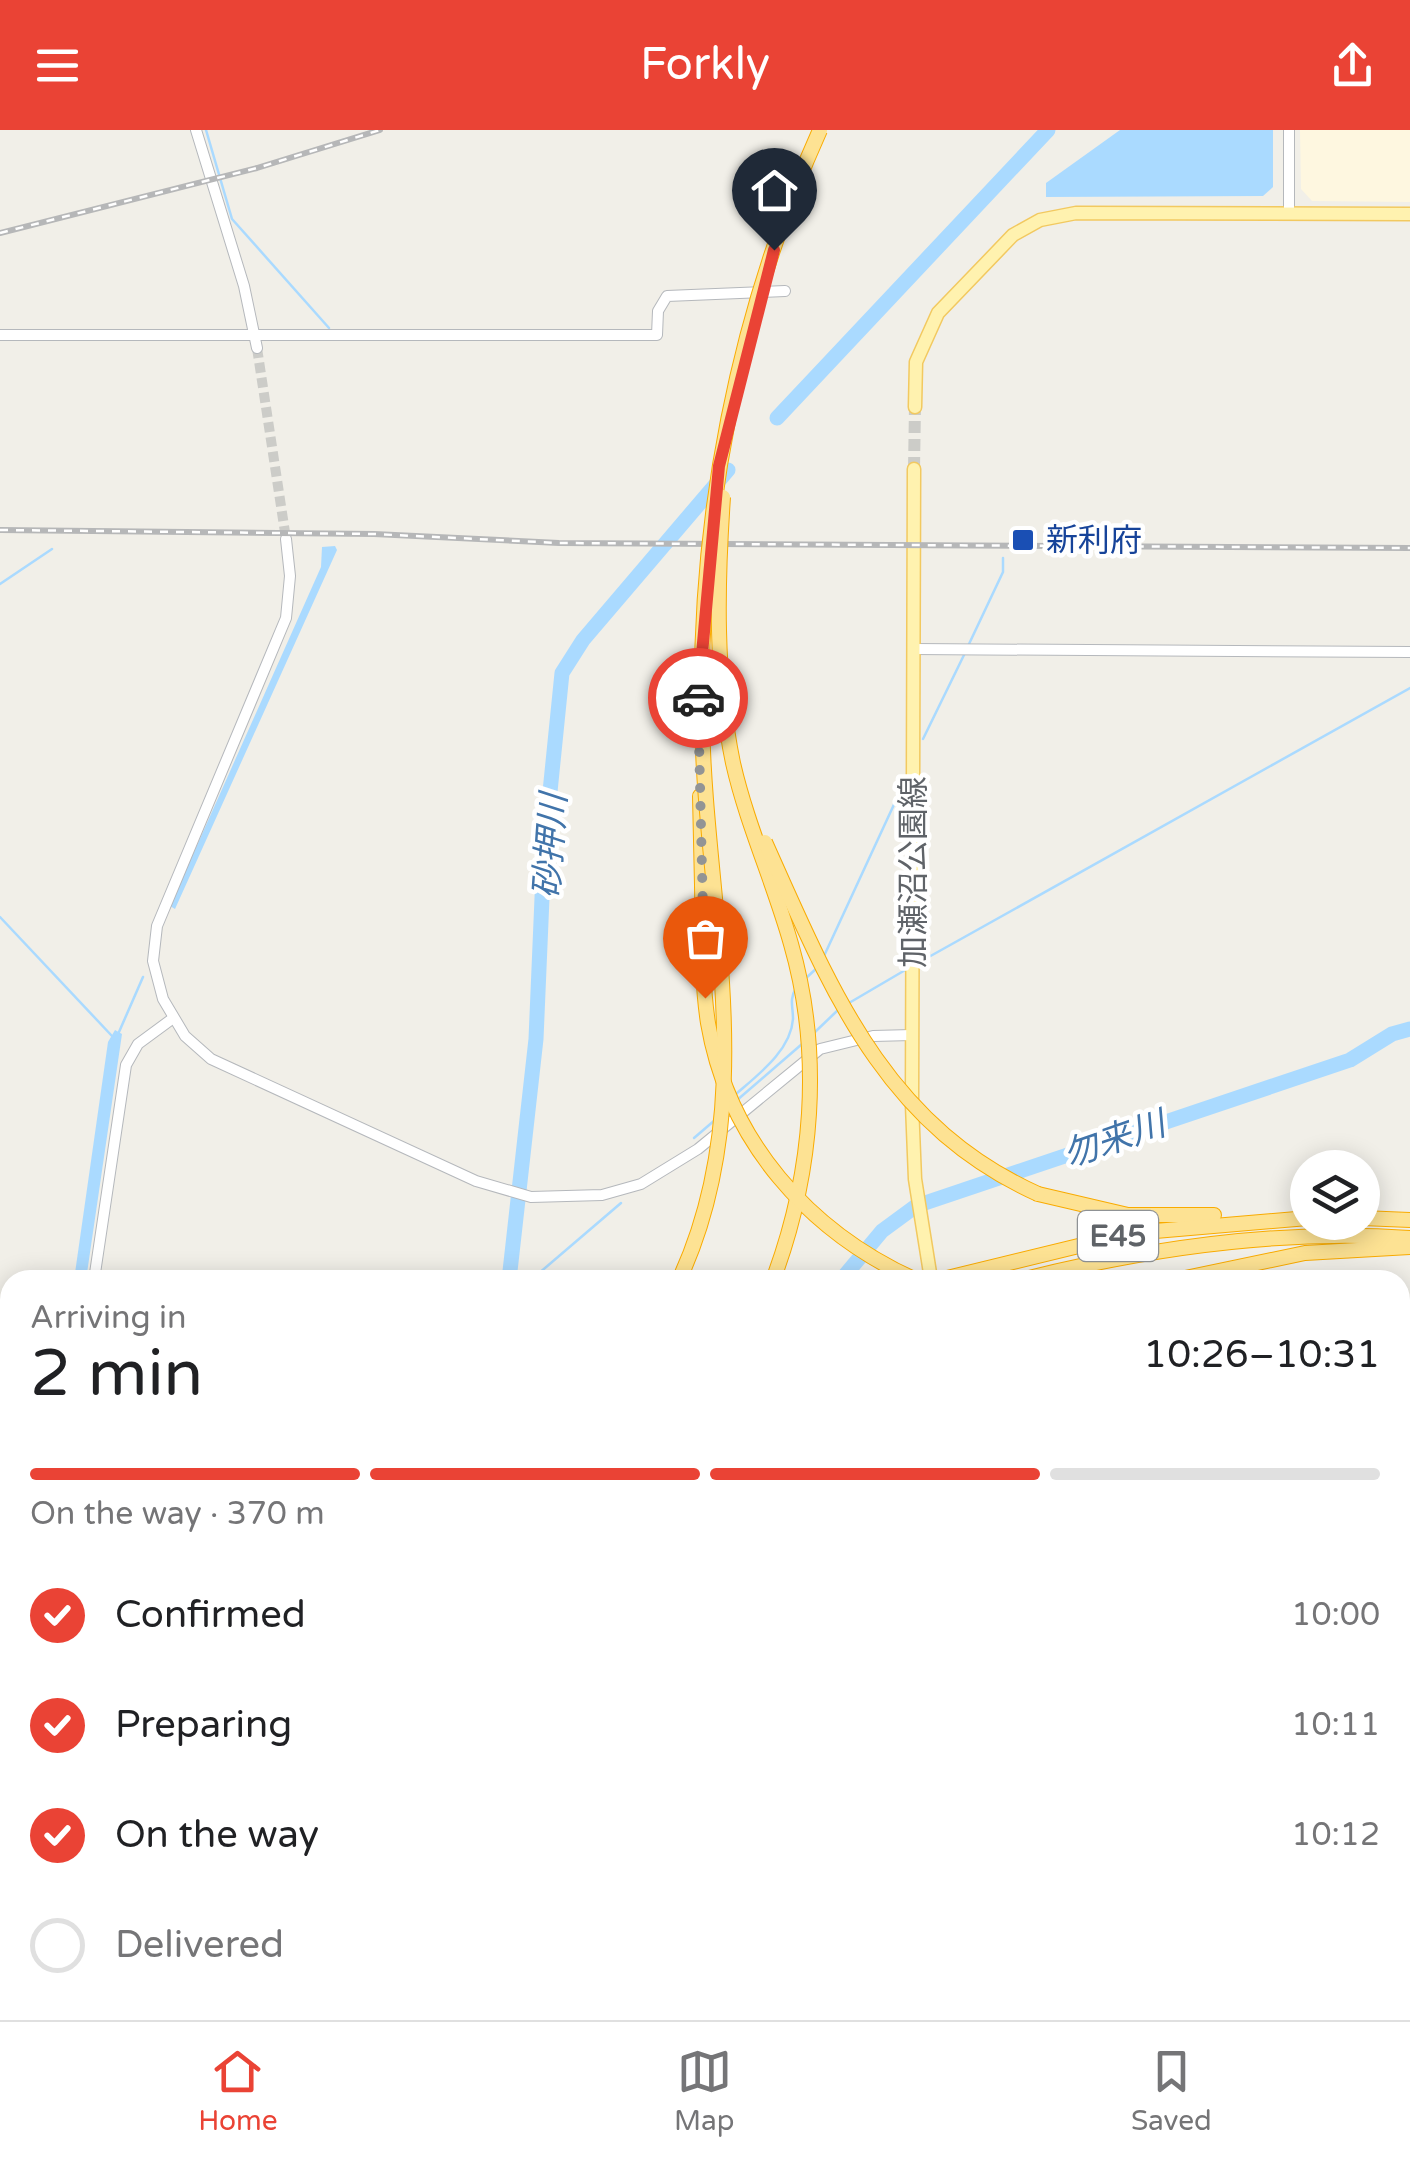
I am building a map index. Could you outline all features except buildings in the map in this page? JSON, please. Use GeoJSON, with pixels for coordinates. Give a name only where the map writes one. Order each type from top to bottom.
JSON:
{"type":"FeatureCollection","features":[{"type":"Feature","properties":{"kind":"highway"},"geometry":{"type":"LineString","coordinates":[[820,130],[767,271],[734,400],[714,502],[701,656],[703,972],[708,1024],[720,1072],[751,1139],[790,1192],[846,1242],[910,1270]]}},
{"type":"Feature","properties":{"kind":"highway"},"geometry":{"type":"LineString","coordinates":[[734,400],[720,556],[720,645],[727,722],[740,793],[792,946],[810,1058],[802,1175],[776,1270]]}},
{"type":"Feature","properties":{"kind":"highway"},"geometry":{"type":"LineString","coordinates":[[683,1270],[710,1193],[726,1082],[723,973],[703,771],[701,656]]}},
{"type":"Feature","properties":{"kind":"highway"},"geometry":{"type":"LineString","coordinates":[[727,722],[748,797],[771,855],[838,994],[880,1066],[922,1119],[948,1142],[976,1162],[1038,1194],[1128,1215],[1290,1218]]}},
{"type":"Feature","properties":{"kind":"highway","name":"E45"},"geometry":{"type":"LineString","coordinates":[[964,1270],[1132,1233],[1290,1219]]}},
{"type":"Feature","properties":{"kind":"highway"},"geometry":{"type":"LineString","coordinates":[[1380,1219],[1410,1220]]}},
{"type":"Feature","properties":{"kind":"highway","name":"E45"},"geometry":{"type":"LineString","coordinates":[[1072,1270],[1209,1243],[1330,1236],[1410,1238]]}},
{"type":"Feature","properties":{"kind":"highway"},"geometry":{"type":"LineString","coordinates":[[1222,1270],[1290,1255],[1410,1247]]}},
{"type":"Feature","properties":{"kind":"main road"},"geometry":{"type":"LineString","coordinates":[[915,407],[916,362],[930,325],[1006,241],[1031,224],[1076,214],[1410,214]]}},
{"type":"Feature","properties":{"kind":"main road","name":"加瀬沼公園線"},"geometry":{"type":"LineString","coordinates":[[914,470],[912,1034],[917,1189],[927,1270]]}},
{"type":"Feature","properties":{"kind":"street"},"geometry":{"type":"LineString","coordinates":[[196,130],[256,342]]}},
{"type":"Feature","properties":{"kind":"street"},"geometry":{"type":"LineString","coordinates":[[1289,130],[1289,212]]}},
{"type":"Feature","properties":{"kind":"street"},"geometry":{"type":"LineString","coordinates":[[0,335],[256,342],[657,335],[658,311],[666,296],[785,291]]}},
{"type":"Feature","properties":{"kind":"street"},"geometry":{"type":"LineString","coordinates":[[286,538],[290,576],[286,618],[157,926],[156,978],[172,1020],[198,1049],[235,1073],[480,1182],[532,1197],[602,1196],[640,1184],[698,1149],[820,1049],[857,1039],[912,1034]]}},
{"type":"Feature","properties":{"kind":"street"},"geometry":{"type":"LineString","coordinates":[[914,649],[1410,652]]}},
{"type":"Feature","properties":{"kind":"street"},"geometry":{"type":"LineString","coordinates":[[95,1270],[126,1065],[138,1044],[172,1020]]}},
{"type":"Feature","properties":{"kind":"shaded area"},"geometry":{"type":"Polygon","coordinates":[[[1300,130],[1410,130],[1410,202],[1312,201],[1301,189],[1300,130]]]}},
{"type":"Feature","properties":{"kind":"water"},"geometry":{"type":"Polygon","coordinates":[[[1120,130],[1273,130],[1273,187],[1263,196],[1046,197],[1046,183],[1120,130]]]}},
{"type":"Feature","properties":{"kind":"water"},"geometry":{"type":"Polygon","coordinates":[[[335,546],[337,550],[175,909],[170,906],[321,567],[322,547],[335,546]]]}},
{"type":"Feature","properties":{"kind":"water"},"geometry":{"type":"Polygon","coordinates":[[[115,1030],[122,1034],[87,1270],[75,1270],[108,1042],[115,1030]]]}},
{"type":"Feature","properties":{"kind":"waterway"},"geometry":{"type":"LineString","coordinates":[[206,130],[232,219],[329,328]]}},
{"type":"Feature","properties":{"kind":"waterway","name":"砂押川"},"geometry":{"type":"LineString","coordinates":[[777,418],[1048,130]]}},
{"type":"Feature","properties":{"kind":"waterway","name":"砂押川"},"geometry":{"type":"LineString","coordinates":[[510,1270],[536,1039],[544,851],[562,673],[583,640],[728,470]]}},
{"type":"Feature","properties":{"kind":"waterway"},"geometry":{"type":"LineString","coordinates":[[0,584],[52,549]]}},
{"type":"Feature","properties":{"kind":"waterway"},"geometry":{"type":"LineString","coordinates":[[969,644],[1003,572],[1003,558]]}},
{"type":"Feature","properties":{"kind":"waterway"},"geometry":{"type":"LineString","coordinates":[[923,739],[964,655]]}},
{"type":"Feature","properties":{"kind":"waterway"},"geometry":{"type":"LineString","coordinates":[[918,963],[1410,688]]}},
{"type":"Feature","properties":{"kind":"waterway"},"geometry":{"type":"LineString","coordinates":[[824,956],[903,785]]}},
{"type":"Feature","properties":{"kind":"waterway"},"geometry":{"type":"LineString","coordinates":[[0,917],[112,1036]]}},
{"type":"Feature","properties":{"kind":"waterway"},"geometry":{"type":"LineString","coordinates":[[805,979],[818,967]]}},
{"type":"Feature","properties":{"kind":"waterway"},"geometry":{"type":"LineString","coordinates":[[849,1003],[907,969]]}},
{"type":"Feature","properties":{"kind":"waterway"},"geometry":{"type":"LineString","coordinates":[[119,1032],[143,977]]}},
{"type":"Feature","properties":{"kind":"waterway"},"geometry":{"type":"LineString","coordinates":[[736,1094],[772,1061],[786,1041],[796,988]]}},
{"type":"Feature","properties":{"kind":"waterway"},"geometry":{"type":"LineString","coordinates":[[815,1032],[838,1010]]}},
{"type":"Feature","properties":{"kind":"waterway","name":"勿来川"},"geometry":{"type":"LineString","coordinates":[[849,1270],[882,1231],[916,1206],[1350,1060],[1392,1034],[1410,1029]]}},
{"type":"Feature","properties":{"kind":"waterway"},"geometry":{"type":"LineString","coordinates":[[736,1101],[802,1044]]}},
{"type":"Feature","properties":{"kind":"waterway"},"geometry":{"type":"LineString","coordinates":[[694,1138],[715,1120]]}},
{"type":"Feature","properties":{"kind":"waterway"},"geometry":{"type":"LineString","coordinates":[[543,1270],[621,1203]]}},
{"type":"Feature","properties":{"kind":"tunnel"},"geometry":{"type":"LineString","coordinates":[[257,348],[286,539]]}},
{"type":"Feature","properties":{"kind":"tunnel"},"geometry":{"type":"LineString","coordinates":[[914,469],[915,407]]}},
{"type":"Feature","properties":{"kind":"railway"},"geometry":{"type":"LineString","coordinates":[[0,233],[257,168],[380,130]]}},
{"type":"Feature","properties":{"kind":"railway"},"geometry":{"type":"LineString","coordinates":[[0,530],[374,534],[559,543],[1410,548]]}},
{"type":"Feature","properties":{"kind":"way so far"},"geometry":{"type":"LineString","coordinates":[[698,698],[705,998]]}},
{"type":"Feature","properties":{"kind":"place","name":"新利府"},"geometry":{"type":"Point","coordinates":[1023,540]}},
{"type":"Feature","properties":{"kind":"route"},"geometry":{"type":"LineString","coordinates":[[698,698],[708,553],[719,466],[742,360],[774,250]]}}]}
